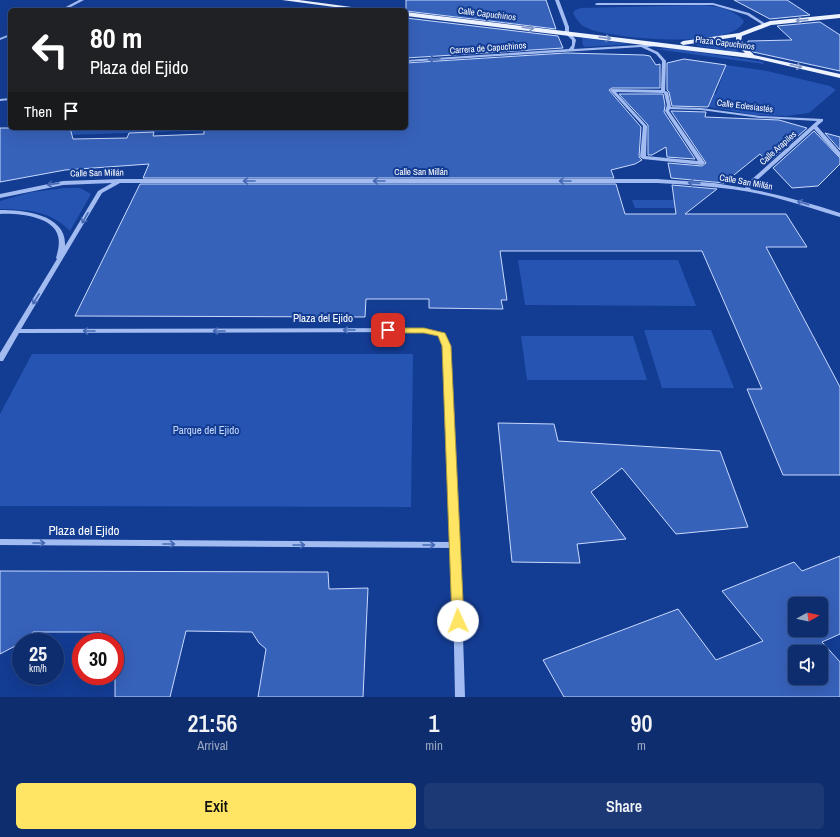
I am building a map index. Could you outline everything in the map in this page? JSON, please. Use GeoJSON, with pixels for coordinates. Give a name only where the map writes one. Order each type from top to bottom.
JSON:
{"type":"FeatureCollection","features":[{"type":"Feature","properties":{"kind":"main road"},"geometry":{"type":"LineString","coordinates":[[285,0],[354,8]]}},
{"type":"Feature","properties":{"kind":"main road","name":"Calle Capuchinos"},"geometry":{"type":"LineString","coordinates":[[408,14],[567,33]]}},
{"type":"Feature","properties":{"kind":"main road","name":"Plaza Capuchinos"},"geometry":{"type":"LineString","coordinates":[[658,44],[740,35],[764,24],[840,16]]}},
{"type":"Feature","properties":{"kind":"main road","name":"Plaza Capuchinos"},"geometry":{"type":"LineString","coordinates":[[567,33],[758,57]]}},
{"type":"Feature","properties":{"kind":"main road","name":"Plaza Capuchinos"},"geometry":{"type":"LineString","coordinates":[[740,35],[738,45],[743,50],[758,57]]}},
{"type":"Feature","properties":{"kind":"main road"},"geometry":{"type":"LineString","coordinates":[[758,57],[840,76]]}},
{"type":"Feature","properties":{"kind":"street"},"geometry":{"type":"LineString","coordinates":[[66,8],[82,0]]}},
{"type":"Feature","properties":{"kind":"street"},"geometry":{"type":"LineString","coordinates":[[558,2],[567,27],[567,33],[574,39],[575,43],[571,50]]}},
{"type":"Feature","properties":{"kind":"street"},"geometry":{"type":"LineString","coordinates":[[596,4],[702,2],[748,14],[764,24]]}},
{"type":"Feature","properties":{"kind":"street","name":"Plaza Capuchinos"},"geometry":{"type":"LineString","coordinates":[[571,50],[658,44]]}},
{"type":"Feature","properties":{"kind":"street"},"geometry":{"type":"LineString","coordinates":[[642,46],[657,53],[664,61],[663,90]]}},
{"type":"Feature","properties":{"kind":"street","name":"Carrera de Capuchinos"},"geometry":{"type":"LineString","coordinates":[[408,61],[571,50]]}},
{"type":"Feature","properties":{"kind":"street"},"geometry":{"type":"LineString","coordinates":[[612,90],[666,92],[669,105],[668,108],[667,111],[702,163],[643,157],[644,126],[612,90]]}},
{"type":"Feature","properties":{"kind":"street","name":"Calle Eclesiastés"},"geometry":{"type":"LineString","coordinates":[[668,108],[701,109],[753,117],[821,120]]}},
{"type":"Feature","properties":{"kind":"street","name":"Calle Arapiles"},"geometry":{"type":"LineString","coordinates":[[747,190],[753,181],[821,120]]}},
{"type":"Feature","properties":{"kind":"street"},"geometry":{"type":"LineString","coordinates":[[814,126],[840,156]]}},
{"type":"Feature","properties":{"kind":"street"},"geometry":{"type":"LineString","coordinates":[[0,359],[56,268],[100,192],[120,181]]}},
{"type":"Feature","properties":{"kind":"street","name":"Calle San Millán"},"geometry":{"type":"LineString","coordinates":[[0,196],[63,182],[657,181],[696,183],[747,190],[796,201],[840,215]]}},
{"type":"Feature","properties":{"kind":"street"},"geometry":{"type":"LineString","coordinates":[[0,212],[41,217],[60,233],[62,247],[56,268]]}},
{"type":"Feature","properties":{"kind":"street","name":"Plaza del Ejido"},"geometry":{"type":"LineString","coordinates":[[16,331],[424,330],[442,334],[446,346],[456,545],[460,697]]}},
{"type":"Feature","properties":{"kind":"street","name":"Plaza del Ejido"},"geometry":{"type":"LineString","coordinates":[[0,542],[456,545]]}},
{"type":"Feature","properties":{"kind":"green space"},"geometry":{"type":"Polygon","coordinates":[[[700,5],[729,10],[744,21],[735,30],[719,36],[671,40],[620,36],[600,32],[582,25],[573,13],[575,10],[581,8],[700,5]]]}},
{"type":"Feature","properties":{"kind":"green space"},"geometry":{"type":"Polygon","coordinates":[[[582,38],[630,44],[585,47],[583,46],[582,38]]]}},
{"type":"Feature","properties":{"kind":"green space"},"geometry":{"type":"Polygon","coordinates":[[[729,39],[732,45],[740,53],[694,45],[729,39]]]}},
{"type":"Feature","properties":{"kind":"green space"},"geometry":{"type":"Polygon","coordinates":[[[672,48],[764,62],[763,64],[655,49],[672,48]]]}},
{"type":"Feature","properties":{"kind":"green space"},"geometry":{"type":"Polygon","coordinates":[[[726,65],[767,71],[830,86],[836,90],[809,113],[787,116],[754,115],[704,106],[700,92],[716,94],[726,65]]]}},
{"type":"Feature","properties":{"kind":"green space"},"geometry":{"type":"Polygon","coordinates":[[[71,130],[204,130],[72,135],[71,130]]]}},
{"type":"Feature","properties":{"kind":"green space"},"geometry":{"type":"Polygon","coordinates":[[[65,188],[80,188],[91,194],[70,231],[54,219],[38,212],[0,209],[0,201],[32,192],[65,188]]]}},
{"type":"Feature","properties":{"kind":"green space"},"geometry":{"type":"Polygon","coordinates":[[[632,200],[674,200],[678,208],[635,208],[632,200]]]}},
{"type":"Feature","properties":{"kind":"green space"},"geometry":{"type":"Polygon","coordinates":[[[518,260],[678,260],[696,306],[525,305],[518,260]]]}},
{"type":"Feature","properties":{"kind":"green space"},"geometry":{"type":"Polygon","coordinates":[[[644,330],[711,330],[734,388],[662,388],[644,330]]]}},
{"type":"Feature","properties":{"kind":"green space"},"geometry":{"type":"Polygon","coordinates":[[[521,336],[633,336],[647,380],[527,380],[521,336]]]}},
{"type":"Feature","properties":{"kind":"green space","name":"Parque del Ejido"},"geometry":{"type":"Polygon","coordinates":[[[32,354],[413,354],[411,507],[0,506],[0,414],[32,354]]]}},
{"type":"Feature","properties":{"kind":"building"},"geometry":{"type":"Polygon","coordinates":[[[406,0],[546,0],[556,29],[408,11],[408,8],[406,8],[406,0]]]}},
{"type":"Feature","properties":{"kind":"building"},"geometry":{"type":"Polygon","coordinates":[[[734,0],[787,0],[810,15],[770,19],[734,0]]]}},
{"type":"Feature","properties":{"kind":"building"},"geometry":{"type":"Polygon","coordinates":[[[408,18],[558,36],[563,48],[408,58],[408,18]]]}},
{"type":"Feature","properties":{"kind":"building"},"geometry":{"type":"Polygon","coordinates":[[[820,22],[840,35],[840,71],[753,52],[747,47],[748,41],[792,40],[777,26],[820,22]]]}},
{"type":"Feature","properties":{"kind":"building"},"geometry":{"type":"Polygon","coordinates":[[[566,53],[650,56],[656,65],[660,64],[660,88],[612,88],[609,90],[641,127],[639,157],[642,160],[635,164],[611,170],[614,178],[143,178],[149,164],[65,170],[0,182],[0,128],[8,128],[8,130],[71,130],[73,139],[127,138],[129,133],[154,132],[153,136],[204,134],[204,130],[408,130],[408,63],[566,53]]]}},
{"type":"Feature","properties":{"kind":"building"},"geometry":{"type":"Polygon","coordinates":[[[684,59],[726,65],[708,107],[672,106],[669,92],[667,90],[667,63],[684,59]]]}},
{"type":"Feature","properties":{"kind":"building"},"geometry":{"type":"Polygon","coordinates":[[[619,94],[663,94],[665,105],[664,112],[695,159],[667,157],[666,147],[652,155],[648,155],[648,125],[619,94]]]}},
{"type":"Feature","properties":{"kind":"building"},"geometry":{"type":"Polygon","coordinates":[[[671,111],[706,112],[705,117],[779,120],[807,128],[768,163],[760,154],[724,183],[671,178],[668,163],[702,166],[706,163],[671,111]]]}},
{"type":"Feature","properties":{"kind":"building"},"geometry":{"type":"Polygon","coordinates":[[[814,131],[840,158],[840,164],[818,186],[792,188],[773,168],[814,131]]]}},
{"type":"Feature","properties":{"kind":"building"},"geometry":{"type":"Polygon","coordinates":[[[825,133],[840,137],[840,150],[825,133]]]}},
{"type":"Feature","properties":{"kind":"building"},"geometry":{"type":"Polygon","coordinates":[[[140,184],[616,184],[625,214],[676,214],[672,185],[717,189],[685,214],[786,214],[807,247],[766,247],[840,387],[840,475],[783,475],[747,389],[762,389],[702,251],[500,251],[507,300],[501,300],[503,309],[429,308],[429,299],[366,299],[365,317],[75,316],[140,184]]]}},
{"type":"Feature","properties":{"kind":"building"},"geometry":{"type":"Polygon","coordinates":[[[498,423],[554,424],[558,441],[720,451],[748,527],[676,534],[622,468],[591,492],[626,539],[577,544],[580,563],[512,562],[498,423]]]}},
{"type":"Feature","properties":{"kind":"building"},"geometry":{"type":"Polygon","coordinates":[[[840,556],[840,634],[822,642],[825,645],[788,645],[788,685],[828,685],[828,649],[840,662],[840,697],[564,697],[543,660],[678,609],[716,660],[763,641],[722,591],[794,562],[802,571],[840,556]]]}},
{"type":"Feature","properties":{"kind":"building"},"geometry":{"type":"Polygon","coordinates":[[[0,571],[328,572],[329,589],[368,588],[363,697],[258,697],[266,649],[259,643],[252,632],[186,631],[170,697],[115,697],[115,685],[124,685],[124,633],[12,633],[12,648],[0,654],[0,571]]]}},
{"type":"Feature","properties":{"kind":"route"},"geometry":{"type":"LineString","coordinates":[[388,330],[424,330],[442,334],[446,346],[456,545],[458,621]]}}]}
